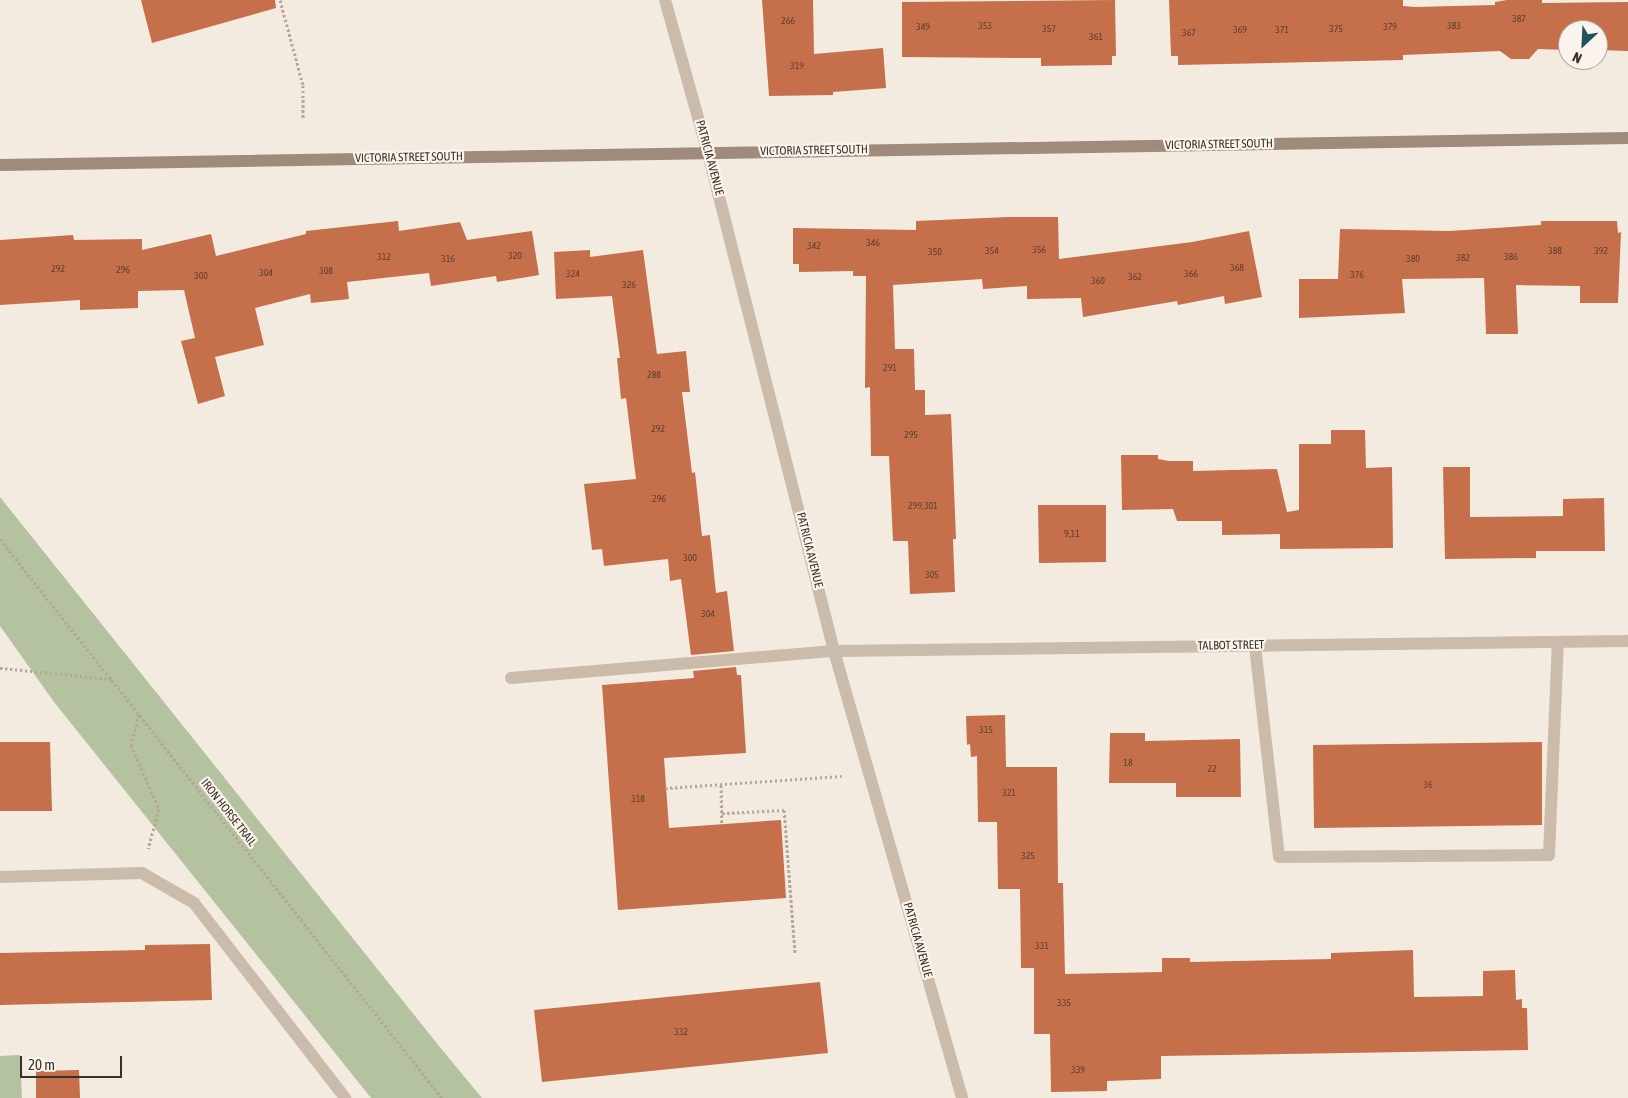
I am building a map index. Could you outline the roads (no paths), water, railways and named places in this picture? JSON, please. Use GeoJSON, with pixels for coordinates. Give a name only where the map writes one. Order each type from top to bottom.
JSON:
{"type":"FeatureCollection","features":[{"type":"Feature","properties":{"kind":"main road","name":"VICTORIA STREET SOUTH"},"geometry":{"type":"LineString","coordinates":[[0,165],[1628,138]]}},
{"type":"Feature","properties":{"kind":"street","name":"PATRICIA AVENUE"},"geometry":{"type":"LineString","coordinates":[[664,0],[708,153],[834,652],[962,1098]]}},
{"type":"Feature","properties":{"kind":"street","name":"TALBOT STREET"},"geometry":{"type":"LineString","coordinates":[[511,678],[834,652],[1628,641]]}},
{"type":"Feature","properties":{"kind":"street"},"geometry":{"type":"LineString","coordinates":[[1255,646],[1278,857],[1549,855],[1558,642]]}},
{"type":"Feature","properties":{"kind":"street"},"geometry":{"type":"LineString","coordinates":[[0,877],[142,874],[194,903],[345,1098]]}}]}
